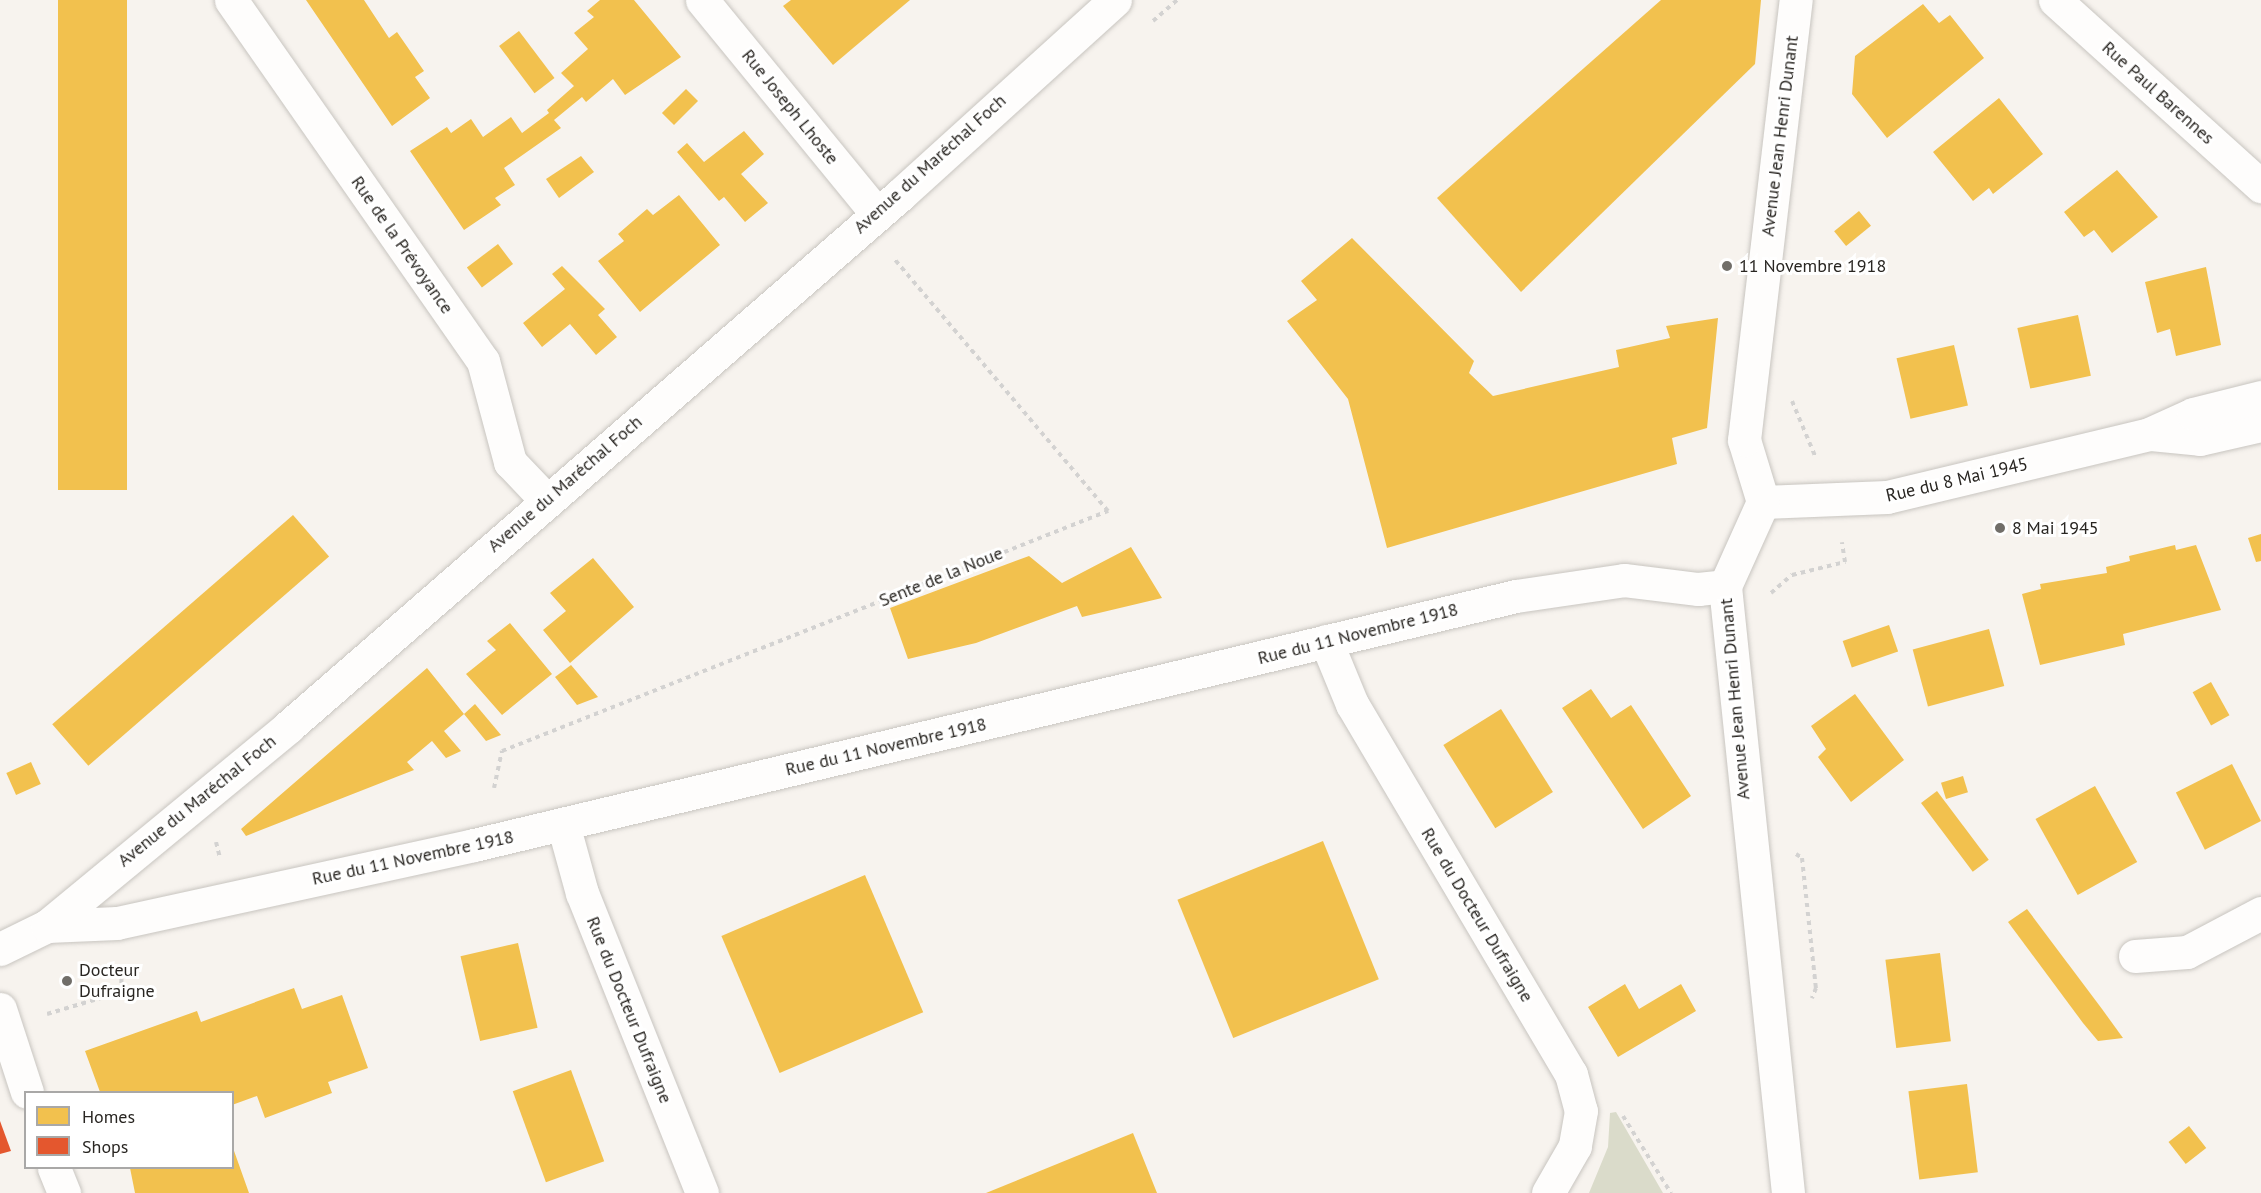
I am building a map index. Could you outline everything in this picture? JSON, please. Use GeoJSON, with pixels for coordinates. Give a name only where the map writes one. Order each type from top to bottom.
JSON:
{"type":"FeatureCollection","features":[{"type":"Feature","properties":{"kind":"street","name":"Rue de la Prévoyance"},"geometry":{"type":"LineString","coordinates":[[231,0],[483,361],[510,462],[546,500]]}},
{"type":"Feature","properties":{"kind":"street","name":"Rue Joseph Lhoste"},"geometry":{"type":"LineString","coordinates":[[702,0],[877,214]]}},
{"type":"Feature","properties":{"kind":"street","name":"Avenue du Maréchal Foch"},"geometry":{"type":"LineString","coordinates":[[0,949],[47,926],[288,727],[877,214],[1115,0]]}},
{"type":"Feature","properties":{"kind":"street","name":"Rue Paul Barennes"},"geometry":{"type":"LineString","coordinates":[[2055,0],[2261,186]]}},
{"type":"Feature","properties":{"kind":"street","name":"Avenue Jean Henri Dunant"},"geometry":{"type":"LineString","coordinates":[[1788,1193],[1725,586],[1763,502],[1744,440],[1801,7]]}},
{"type":"Feature","properties":{"kind":"street","name":"Rue du 8 Mai 1945"},"geometry":{"type":"LineString","coordinates":[[1763,502],[1887,497],[2149,434],[2193,414],[2261,397]]}},
{"type":"Feature","properties":{"kind":"street","name":"Rue du 8 Mai 1945"},"geometry":{"type":"LineString","coordinates":[[2149,434],[2200,440],[2261,425]]}},
{"type":"Feature","properties":{"kind":"street","name":"Rue du 11 Novembre 1918"},"geometry":{"type":"LineString","coordinates":[[47,926],[117,923],[563,824],[1326,641],[1590,583],[1725,586]]}},
{"type":"Feature","properties":{"kind":"street","name":"Rue du Docteur Dufraigne"},"geometry":{"type":"LineString","coordinates":[[1326,641],[1352,704],[1571,1074],[1581,1111],[1575,1146],[1548,1193]]}},
{"type":"Feature","properties":{"kind":"street","name":"Rue du Docteur Dufraigne"},"geometry":{"type":"LineString","coordinates":[[563,824],[582,893],[702,1193]]}},
{"type":"Feature","properties":{"kind":"street"},"geometry":{"type":"LineString","coordinates":[[2135,956],[2187,952],[2261,913]]}},
{"type":"Feature","properties":{"kind":"street"},"geometry":{"type":"LineString","coordinates":[[0,1009],[27,1091]]}},
{"type":"Feature","properties":{"kind":"street"},"geometry":{"type":"LineString","coordinates":[[55,1169],[64,1193]]}},
{"type":"Feature","properties":{"kind":"path","name":"Sente de la Noue"},"geometry":{"type":"LineString","coordinates":[[494,788],[502,751],[1108,512],[894,259]]}},
{"type":"Feature","properties":{"kind":"path"},"geometry":{"type":"LineString","coordinates":[[46,1014],[121,992]]}},
{"type":"Feature","properties":{"kind":"path"},"geometry":{"type":"LineString","coordinates":[[1621,1113],[1671,1193]]}},
{"type":"Feature","properties":{"kind":"green space"},"geometry":{"type":"Polygon","coordinates":[[[1616,1112],[1663,1193],[1589,1193],[1608,1147],[1610,1113],[1616,1112]]]}},
{"type":"Feature","properties":{"kind":"building: Homes"},"geometry":{"type":"Polygon","coordinates":[[[58,0],[127,0],[127,490],[58,490],[58,0]]]}},
{"type":"Feature","properties":{"kind":"building: Homes"},"geometry":{"type":"Polygon","coordinates":[[[306,0],[364,0],[389,38],[397,32],[424,71],[415,77],[430,98],[392,126],[306,0]]]}},
{"type":"Feature","properties":{"kind":"building: Homes"},"geometry":{"type":"Polygon","coordinates":[[[600,0],[634,0],[681,57],[625,95],[613,79],[586,102],[582,97],[554,120],[561,128],[504,168],[515,185],[495,198],[501,205],[464,230],[410,151],[447,127],[451,133],[471,119],[483,137],[511,117],[522,133],[549,113],[547,110],[574,86],[561,73],[588,49],[574,33],[594,17],[587,11],[600,0]]]}},
{"type":"Feature","properties":{"kind":"building: Homes"},"geometry":{"type":"Polygon","coordinates":[[[791,0],[910,0],[833,65],[783,6],[791,0]]]}},
{"type":"Feature","properties":{"kind":"building: Homes"},"geometry":{"type":"Polygon","coordinates":[[[1661,0],[1761,0],[1755,64],[1521,292],[1437,198],[1661,0]]]}},
{"type":"Feature","properties":{"kind":"building: Homes"},"geometry":{"type":"Polygon","coordinates":[[[1923,4],[1939,23],[1950,15],[1984,58],[1887,138],[1852,94],[1855,56],[1923,4]]]}},
{"type":"Feature","properties":{"kind":"building: Homes"},"geometry":{"type":"Polygon","coordinates":[[[519,31],[555,78],[535,93],[499,46],[519,31]]]}},
{"type":"Feature","properties":{"kind":"building: Homes"},"geometry":{"type":"Polygon","coordinates":[[[686,89],[698,101],[674,125],[662,113],[686,89]]]}},
{"type":"Feature","properties":{"kind":"building: Homes"},"geometry":{"type":"Polygon","coordinates":[[[1999,98],[2043,154],[1993,194],[1989,188],[1973,201],[1933,152],[1999,98]]]}},
{"type":"Feature","properties":{"kind":"building: Homes"},"geometry":{"type":"Polygon","coordinates":[[[744,131],[764,154],[741,174],[768,203],[745,222],[724,197],[719,201],[677,152],[687,143],[704,162],[744,131]]]}},
{"type":"Feature","properties":{"kind":"building: Homes"},"geometry":{"type":"Polygon","coordinates":[[[581,156],[594,172],[559,198],[546,179],[581,156]]]}},
{"type":"Feature","properties":{"kind":"building: Homes"},"geometry":{"type":"Polygon","coordinates":[[[2117,170],[2158,217],[2112,253],[2094,230],[2084,237],[2064,212],[2117,170]]]}},
{"type":"Feature","properties":{"kind":"building: Homes"},"geometry":{"type":"Polygon","coordinates":[[[679,195],[720,245],[640,312],[598,261],[624,241],[618,234],[647,209],[653,215],[679,195]]]}},
{"type":"Feature","properties":{"kind":"building: Homes"},"geometry":{"type":"Polygon","coordinates":[[[1859,211],[1871,226],[1846,246],[1834,231],[1859,211]]]}},
{"type":"Feature","properties":{"kind":"building: Homes"},"geometry":{"type":"Polygon","coordinates":[[[1352,238],[1474,361],[1469,373],[1493,396],[1619,367],[1616,350],[1670,338],[1666,326],[1718,318],[1707,428],[1672,438],[1677,464],[1387,548],[1348,399],[1287,321],[1317,300],[1301,281],[1352,238]]]}},
{"type":"Feature","properties":{"kind":"building: Homes"},"geometry":{"type":"Polygon","coordinates":[[[498,244],[513,264],[482,287],[467,267],[498,244]]]}},
{"type":"Feature","properties":{"kind":"building: Homes"},"geometry":{"type":"Polygon","coordinates":[[[562,266],[605,309],[598,315],[617,337],[596,355],[570,324],[542,347],[523,323],[565,289],[552,274],[562,266]]]}},
{"type":"Feature","properties":{"kind":"building: Homes"},"geometry":{"type":"Polygon","coordinates":[[[2206,267],[2221,345],[2176,356],[2170,329],[2157,333],[2145,282],[2206,267]]]}},
{"type":"Feature","properties":{"kind":"building: Homes"},"geometry":{"type":"Polygon","coordinates":[[[2078,315],[2091,376],[2030,389],[2017,328],[2078,315]]]}},
{"type":"Feature","properties":{"kind":"building: Homes"},"geometry":{"type":"Polygon","coordinates":[[[1954,345],[1968,405],[1910,419],[1897,358],[1954,345]]]}},
{"type":"Feature","properties":{"kind":"building: Homes"},"geometry":{"type":"Polygon","coordinates":[[[293,515],[329,557],[88,766],[52,724],[293,515]]]}},
{"type":"Feature","properties":{"kind":"building: Homes"},"geometry":{"type":"Polygon","coordinates":[[[2261,534],[2261,561],[2256,562],[2248,538],[2261,534]]]}},
{"type":"Feature","properties":{"kind":"building: Homes"},"geometry":{"type":"Polygon","coordinates":[[[2175,545],[2176,550],[2196,545],[2221,610],[2123,634],[2125,645],[2040,665],[2022,594],[2041,589],[2040,584],[2107,573],[2106,567],[2130,561],[2129,556],[2175,545]]]}},
{"type":"Feature","properties":{"kind":"building: Homes"},"geometry":{"type":"Polygon","coordinates":[[[1131,547],[1162,598],[1082,617],[1077,606],[976,643],[908,659],[890,608],[1029,556],[1062,583],[1131,547]]]}},
{"type":"Feature","properties":{"kind":"building: Homes"},"geometry":{"type":"Polygon","coordinates":[[[593,558],[634,607],[570,663],[543,630],[566,611],[550,593],[593,558]]]}},
{"type":"Feature","properties":{"kind":"building: Homes"},"geometry":{"type":"Polygon","coordinates":[[[510,623],[552,674],[502,715],[466,674],[496,650],[487,641],[510,623]]]}},
{"type":"Feature","properties":{"kind":"building: Homes"},"geometry":{"type":"Polygon","coordinates":[[[1889,625],[1898,651],[1852,667],[1843,641],[1889,625]]]}},
{"type":"Feature","properties":{"kind":"building: Homes"},"geometry":{"type":"Polygon","coordinates":[[[1989,629],[2004,686],[1928,706],[1913,649],[1989,629]]]}},
{"type":"Feature","properties":{"kind":"building: Homes"},"geometry":{"type":"Polygon","coordinates":[[[571,665],[598,697],[577,705],[555,677],[571,665]]]}},
{"type":"Feature","properties":{"kind":"building: Homes"},"geometry":{"type":"Polygon","coordinates":[[[427,668],[464,714],[444,731],[461,751],[446,758],[432,741],[407,762],[414,770],[246,836],[241,829],[427,668]]]}},
{"type":"Feature","properties":{"kind":"building: Homes"},"geometry":{"type":"Polygon","coordinates":[[[2211,682],[2229,715],[2211,725],[2193,692],[2211,682]]]}},
{"type":"Feature","properties":{"kind":"building: Homes"},"geometry":{"type":"Polygon","coordinates":[[[1591,689],[1611,718],[1631,705],[1691,796],[1643,829],[1562,708],[1591,689]]]}},
{"type":"Feature","properties":{"kind":"building: Homes"},"geometry":{"type":"Polygon","coordinates":[[[1855,694],[1904,760],[1851,802],[1818,757],[1826,749],[1811,726],[1855,694]]]}},
{"type":"Feature","properties":{"kind":"building: Homes"},"geometry":{"type":"Polygon","coordinates":[[[475,704],[501,735],[486,741],[464,714],[475,704]]]}},
{"type":"Feature","properties":{"kind":"building: Homes"},"geometry":{"type":"Polygon","coordinates":[[[1501,709],[1553,792],[1495,828],[1443,745],[1501,709]]]}},
{"type":"Feature","properties":{"kind":"building: Homes"},"geometry":{"type":"Polygon","coordinates":[[[31,762],[41,784],[16,795],[6,773],[31,762]]]}},
{"type":"Feature","properties":{"kind":"building: Homes"},"geometry":{"type":"Polygon","coordinates":[[[2232,764],[2261,821],[2205,850],[2176,793],[2232,764]]]}},
{"type":"Feature","properties":{"kind":"building: Homes"},"geometry":{"type":"Polygon","coordinates":[[[1963,776],[1968,792],[1946,799],[1941,783],[1963,776]]]}},
{"type":"Feature","properties":{"kind":"building: Homes"},"geometry":{"type":"Polygon","coordinates":[[[2095,786],[2137,862],[2078,895],[2036,819],[2095,786]]]}},
{"type":"Feature","properties":{"kind":"building: Homes"},"geometry":{"type":"Polygon","coordinates":[[[1937,791],[1989,860],[1973,872],[1921,803],[1937,791]]]}},
{"type":"Feature","properties":{"kind":"building: Homes"},"geometry":{"type":"Polygon","coordinates":[[[1323,841],[1379,979],[1233,1038],[1177,900],[1323,841]]]}},
{"type":"Feature","properties":{"kind":"building: Homes"},"geometry":{"type":"Polygon","coordinates":[[[865,875],[923,1012],[780,1073],[721,936],[865,875]]]}},
{"type":"Feature","properties":{"kind":"building: Homes"},"geometry":{"type":"Polygon","coordinates":[[[2027,909],[2123,1038],[2098,1041],[2083,1023],[2008,922],[2027,909]]]}},
{"type":"Feature","properties":{"kind":"building: Homes"},"geometry":{"type":"Polygon","coordinates":[[[518,943],[538,1028],[480,1041],[461,956],[518,943]]]}},
{"type":"Feature","properties":{"kind":"building: Homes"},"geometry":{"type":"Polygon","coordinates":[[[1940,953],[1951,1041],[1896,1048],[1885,960],[1940,953]]]}},
{"type":"Feature","properties":{"kind":"building: Homes"},"geometry":{"type":"Polygon","coordinates":[[[1625,984],[1639,1009],[1681,984],[1696,1011],[1618,1057],[1588,1007],[1625,984]]]}},
{"type":"Feature","properties":{"kind":"building: Homes"},"geometry":{"type":"Polygon","coordinates":[[[294,988],[302,1009],[342,995],[368,1068],[328,1082],[332,1093],[265,1118],[257,1096],[234,1104],[234,1091],[100,1091],[85,1051],[197,1011],[201,1022],[294,988]]]}},
{"type":"Feature","properties":{"kind":"building: Homes"},"geometry":{"type":"Polygon","coordinates":[[[571,1070],[604,1161],[546,1182],[513,1091],[571,1070]]]}},
{"type":"Feature","properties":{"kind":"building: Homes"},"geometry":{"type":"Polygon","coordinates":[[[1967,1084],[1978,1172],[1919,1180],[1908,1091],[1967,1084]]]}},
{"type":"Feature","properties":{"kind":"building: Homes"},"geometry":{"type":"Polygon","coordinates":[[[2189,1126],[2206,1148],[2186,1164],[2169,1142],[2189,1126]]]}},
{"type":"Feature","properties":{"kind":"building: Homes"},"geometry":{"type":"Polygon","coordinates":[[[1133,1133],[1157,1193],[986,1193],[1133,1133]]]}},
{"type":"Feature","properties":{"kind":"building: Homes"},"geometry":{"type":"Polygon","coordinates":[[[234,1151],[249,1193],[135,1193],[130,1169],[234,1169],[234,1151]]]}},
{"type":"Feature","properties":{"kind":"building: Shops"},"geometry":{"type":"Polygon","coordinates":[[[0,1121],[11,1151],[0,1154],[0,1121]]]}},
{"type":"Feature","properties":{"kind":"place","name":"11 Novembre 1918"},"geometry":{"type":"Point","coordinates":[1727,266]}},
{"type":"Feature","properties":{"kind":"place","name":"8 Mai 1945"},"geometry":{"type":"Point","coordinates":[2000,528]}},
{"type":"Feature","properties":{"kind":"place","name":"Docteur Dufraigne"},"geometry":{"type":"Point","coordinates":[67,981]}}]}
